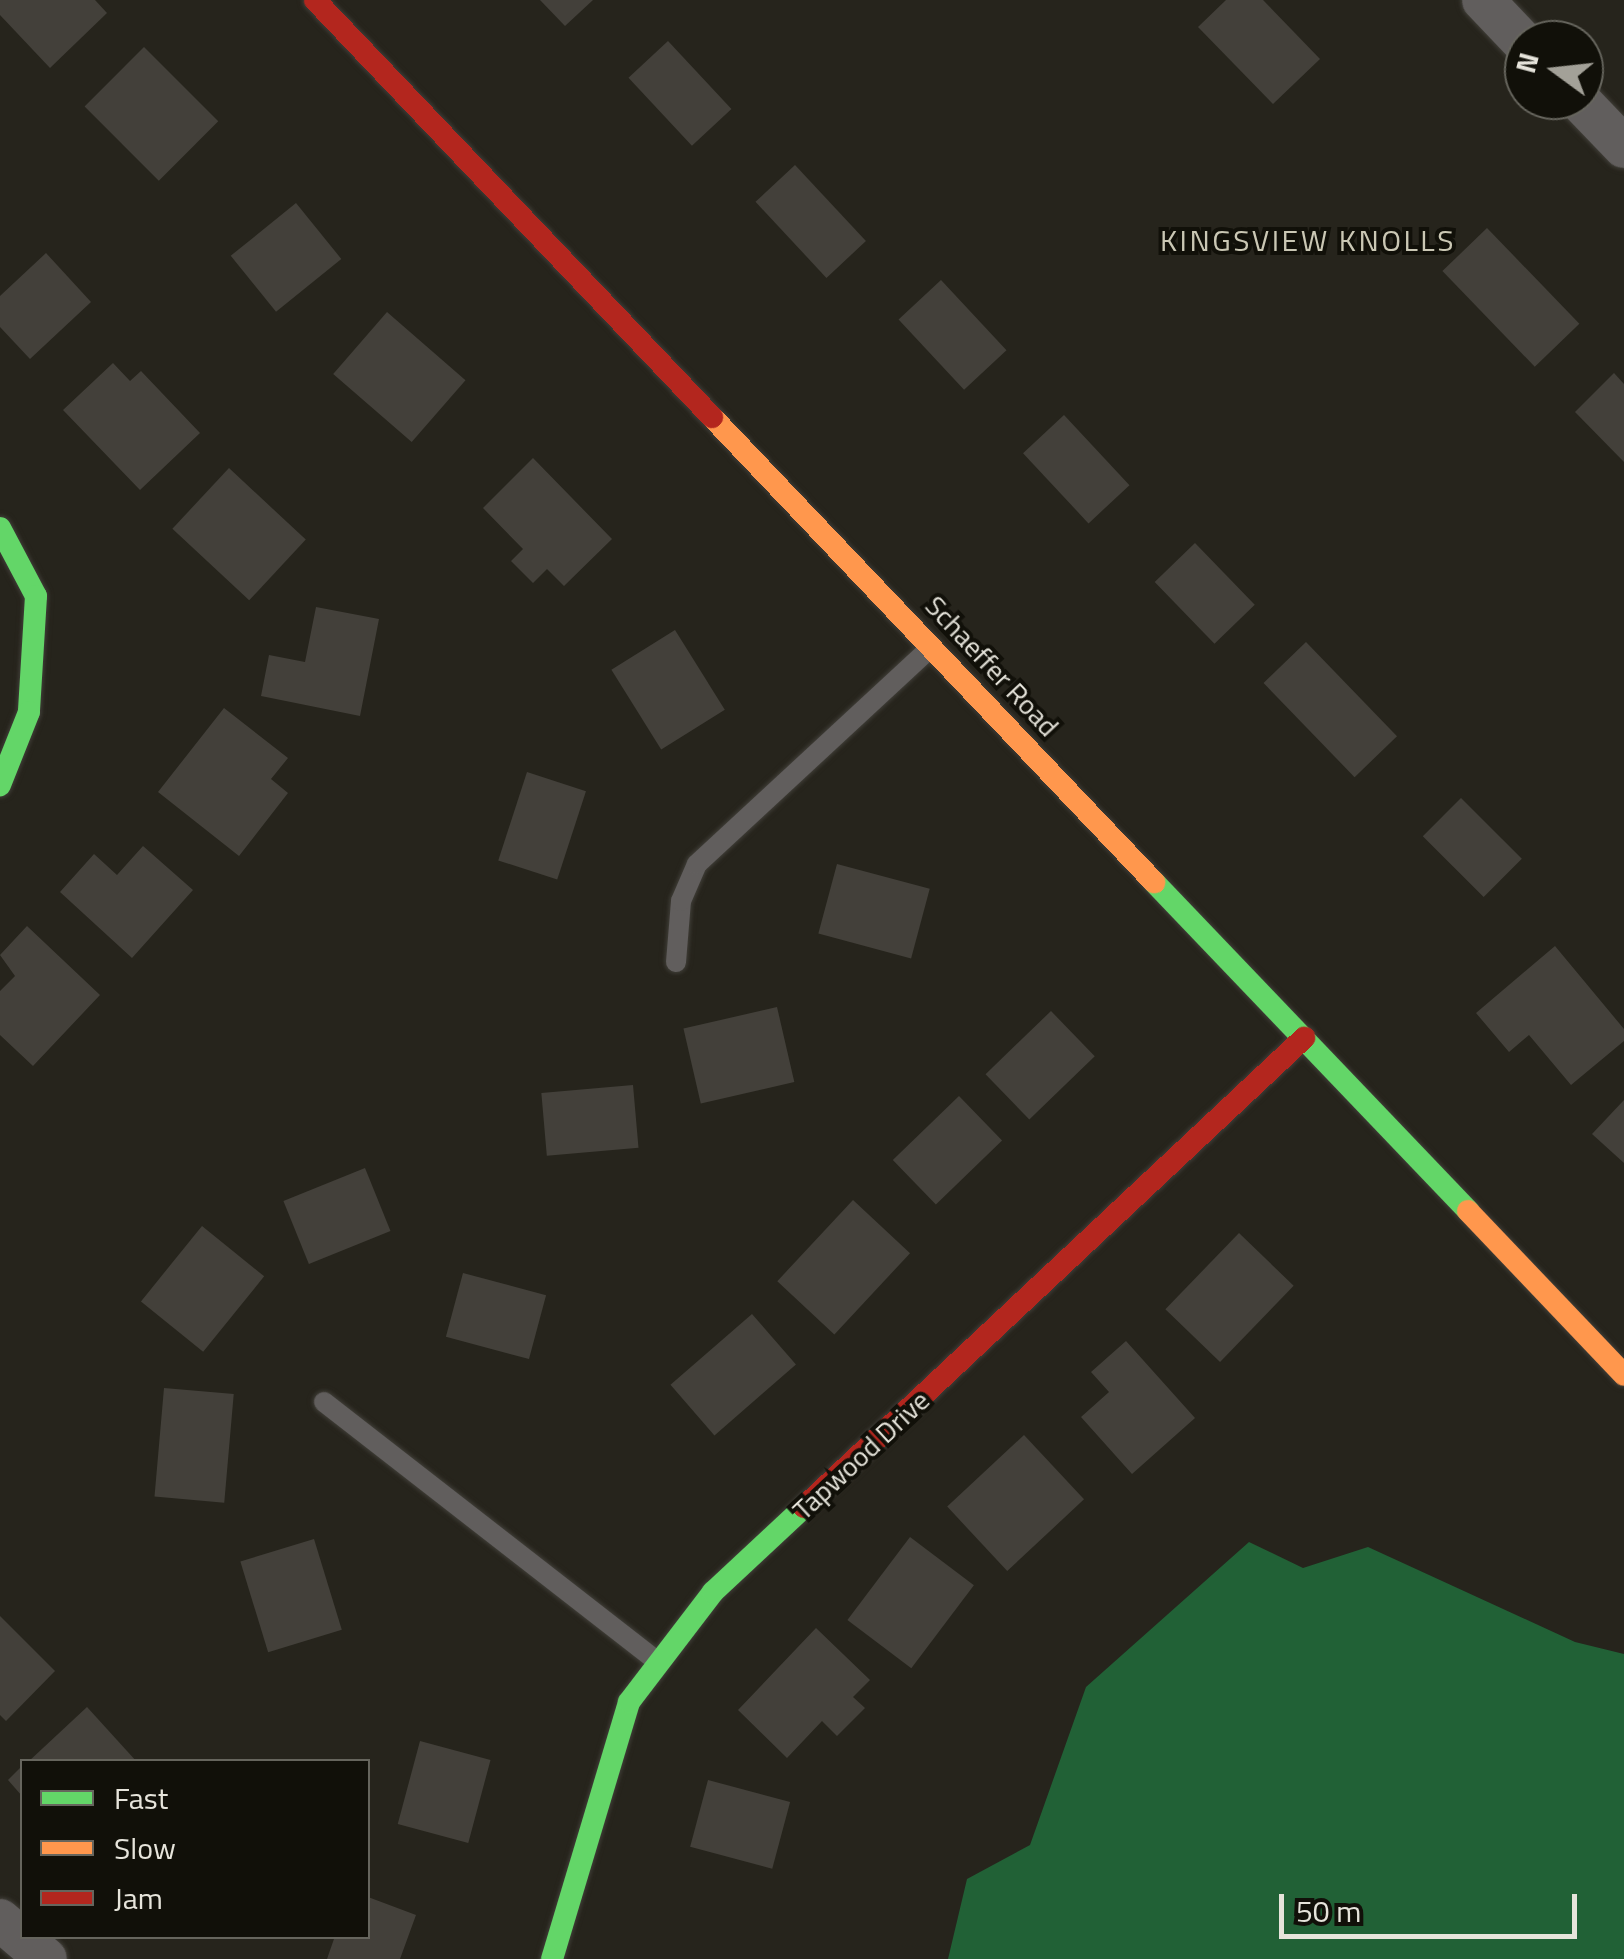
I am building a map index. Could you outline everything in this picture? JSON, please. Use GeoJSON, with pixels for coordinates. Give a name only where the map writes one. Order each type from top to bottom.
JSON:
{"type":"FeatureCollection","features":[{"type":"Feature","properties":{"kind":"street","name":"Schaeffer Road"},"geometry":{"type":"LineString","coordinates":[[316,0],[1624,1375]]}},
{"type":"Feature","properties":{"kind":"street"},"geometry":{"type":"LineString","coordinates":[[1483,0],[1504,22]]}},
{"type":"Feature","properties":{"kind":"street"},"geometry":{"type":"LineString","coordinates":[[1598,120],[1624,147]]}},
{"type":"Feature","properties":{"kind":"street"},"geometry":{"type":"LineString","coordinates":[[0,528],[36,596],[29,712],[0,785]]}},
{"type":"Feature","properties":{"kind":"street","name":"Tapwood Drive"},"geometry":{"type":"LineString","coordinates":[[552,1959],[628,1702],[712,1592],[1304,1038]]}},
{"type":"Feature","properties":{"kind":"street"},"geometry":{"type":"LineString","coordinates":[[0,1920],[20,1937]]}},
{"type":"Feature","properties":{"kind":"street"},"geometry":{"type":"LineString","coordinates":[[22,1939],[46,1959]]}},
{"type":"Feature","properties":{"kind":"lane"},"geometry":{"type":"LineString","coordinates":[[676,962],[681,901],[696,864],[932,646]]}},
{"type":"Feature","properties":{"kind":"lane"},"geometry":{"type":"LineString","coordinates":[[324,1402],[656,1661]]}},
{"type":"Feature","properties":{"kind":"green space"},"geometry":{"type":"Polygon","coordinates":[[[1249,1542],[1303,1568],[1368,1547],[1575,1642],[1624,1654],[1624,1959],[948,1959],[967,1879],[1030,1845],[1086,1687],[1249,1542]]]}},
{"type":"Feature","properties":{"kind":"building"},"geometry":{"type":"Polygon","coordinates":[[[0,0],[95,0],[107,13],[50,68],[0,15],[0,0]]]}},
{"type":"Feature","properties":{"kind":"building"},"geometry":{"type":"Polygon","coordinates":[[[540,0],[593,0],[565,26],[540,0]]]}},
{"type":"Feature","properties":{"kind":"building"},"geometry":{"type":"Polygon","coordinates":[[[1226,0],[1263,0],[1320,59],[1273,104],[1198,27],[1226,0]]]}},
{"type":"Feature","properties":{"kind":"building"},"geometry":{"type":"Polygon","coordinates":[[[668,41],[731,109],[692,146],[629,78],[668,41]]]}},
{"type":"Feature","properties":{"kind":"building"},"geometry":{"type":"Polygon","coordinates":[[[144,47],[218,121],[159,181],[85,106],[144,47]]]}},
{"type":"Feature","properties":{"kind":"building"},"geometry":{"type":"Polygon","coordinates":[[[795,165],[866,241],[826,278],[756,202],[795,165]]]}},
{"type":"Feature","properties":{"kind":"building"},"geometry":{"type":"Polygon","coordinates":[[[296,203],[341,259],[276,312],[231,256],[296,203]]]}},
{"type":"Feature","properties":{"kind":"building"},"geometry":{"type":"Polygon","coordinates":[[[1487,228],[1579,324],[1535,367],[1442,271],[1487,228]]]}},
{"type":"Feature","properties":{"kind":"building"},"geometry":{"type":"Polygon","coordinates":[[[46,253],[91,302],[30,359],[0,327],[0,296],[46,253]]]}},
{"type":"Feature","properties":{"kind":"building"},"geometry":{"type":"Polygon","coordinates":[[[941,280],[1006,350],[964,390],[899,320],[941,280]]]}},
{"type":"Feature","properties":{"kind":"building"},"geometry":{"type":"Polygon","coordinates":[[[387,312],[465,380],[412,442],[333,374],[387,312]]]}},
{"type":"Feature","properties":{"kind":"building"},"geometry":{"type":"Polygon","coordinates":[[[113,363],[130,381],[141,371],[200,433],[140,490],[63,410],[113,363]]]}},
{"type":"Feature","properties":{"kind":"building"},"geometry":{"type":"Polygon","coordinates":[[[1614,373],[1624,384],[1624,462],[1575,412],[1614,373]]]}},
{"type":"Feature","properties":{"kind":"building"},"geometry":{"type":"Polygon","coordinates":[[[1064,415],[1129,485],[1089,523],[1023,453],[1064,415]]]}},
{"type":"Feature","properties":{"kind":"building"},"geometry":{"type":"Polygon","coordinates":[[[533,458],[612,539],[564,586],[547,569],[533,583],[511,561],[523,549],[483,508],[533,458]]]}},
{"type":"Feature","properties":{"kind":"building"},"geometry":{"type":"Polygon","coordinates":[[[229,468],[306,540],[249,600],[172,529],[229,468]]]}},
{"type":"Feature","properties":{"kind":"building"},"geometry":{"type":"Polygon","coordinates":[[[1195,543],[1255,605],[1214,644],[1155,582],[1195,543]]]}},
{"type":"Feature","properties":{"kind":"building"},"geometry":{"type":"Polygon","coordinates":[[[316,607],[379,619],[360,716],[261,696],[269,655],[305,662],[316,607]]]}},
{"type":"Feature","properties":{"kind":"building"},"geometry":{"type":"Polygon","coordinates":[[[675,630],[725,710],[661,749],[611,670],[675,630]]]}},
{"type":"Feature","properties":{"kind":"building"},"geometry":{"type":"Polygon","coordinates":[[[1306,642],[1397,736],[1355,777],[1264,683],[1306,642]]]}},
{"type":"Feature","properties":{"kind":"building"},"geometry":{"type":"Polygon","coordinates":[[[224,708],[288,758],[271,779],[288,793],[239,856],[158,792],[224,708]]]}},
{"type":"Feature","properties":{"kind":"building"},"geometry":{"type":"Polygon","coordinates":[[[527,772],[586,791],[557,880],[498,860],[527,772]]]}},
{"type":"Feature","properties":{"kind":"building"},"geometry":{"type":"Polygon","coordinates":[[[1461,798],[1522,859],[1484,897],[1423,836],[1461,798]]]}},
{"type":"Feature","properties":{"kind":"building"},"geometry":{"type":"Polygon","coordinates":[[[143,846],[193,890],[132,958],[60,892],[94,854],[117,875],[143,846]]]}},
{"type":"Feature","properties":{"kind":"building"},"geometry":{"type":"Polygon","coordinates":[[[837,864],[930,889],[911,958],[818,934],[837,864]]]}},
{"type":"Feature","properties":{"kind":"building"},"geometry":{"type":"Polygon","coordinates":[[[27,926],[100,995],[33,1066],[0,1035],[0,991],[15,976],[0,955],[27,926]]]}},
{"type":"Feature","properties":{"kind":"building"},"geometry":{"type":"Polygon","coordinates":[[[1555,946],[1624,1029],[1624,1041],[1571,1085],[1529,1035],[1509,1052],[1476,1013],[1555,946]]]}},
{"type":"Feature","properties":{"kind":"building"},"geometry":{"type":"Polygon","coordinates":[[[777,1007],[794,1082],[701,1104],[683,1029],[777,1007]]]}},
{"type":"Feature","properties":{"kind":"building"},"geometry":{"type":"Polygon","coordinates":[[[1051,1011],[1095,1056],[1029,1120],[986,1074],[1051,1011]]]}},
{"type":"Feature","properties":{"kind":"building"},"geometry":{"type":"Polygon","coordinates":[[[633,1085],[638,1148],[547,1156],[541,1093],[633,1085]]]}},
{"type":"Feature","properties":{"kind":"building"},"geometry":{"type":"Polygon","coordinates":[[[959,1096],[1002,1141],[936,1205],[893,1160],[959,1096]]]}},
{"type":"Feature","properties":{"kind":"building"},"geometry":{"type":"Polygon","coordinates":[[[1624,1100],[1624,1163],[1592,1134],[1624,1100]]]}},
{"type":"Feature","properties":{"kind":"building"},"geometry":{"type":"Polygon","coordinates":[[[365,1168],[390,1231],[309,1264],[283,1201],[365,1168]]]}},
{"type":"Feature","properties":{"kind":"building"},"geometry":{"type":"Polygon","coordinates":[[[853,1200],[910,1253],[834,1334],[777,1281],[853,1200]]]}},
{"type":"Feature","properties":{"kind":"building"},"geometry":{"type":"Polygon","coordinates":[[[202,1226],[264,1276],[203,1352],[141,1301],[202,1226]]]}},
{"type":"Feature","properties":{"kind":"building"},"geometry":{"type":"Polygon","coordinates":[[[1239,1233],[1294,1286],[1220,1362],[1165,1309],[1239,1233]]]}},
{"type":"Feature","properties":{"kind":"building"},"geometry":{"type":"Polygon","coordinates":[[[463,1273],[546,1295],[529,1359],[446,1337],[463,1273]]]}},
{"type":"Feature","properties":{"kind":"building"},"geometry":{"type":"Polygon","coordinates":[[[752,1314],[796,1365],[714,1435],[670,1385],[752,1314]]]}},
{"type":"Feature","properties":{"kind":"building"},"geometry":{"type":"Polygon","coordinates":[[[1126,1341],[1195,1418],[1132,1474],[1081,1417],[1109,1392],[1091,1372],[1126,1341]]]}},
{"type":"Feature","properties":{"kind":"building"},"geometry":{"type":"Polygon","coordinates":[[[164,1388],[234,1394],[224,1503],[155,1497],[164,1388]]]}},
{"type":"Feature","properties":{"kind":"building"},"geometry":{"type":"Polygon","coordinates":[[[1024,1435],[1084,1499],[1007,1571],[947,1507],[1024,1435]]]}},
{"type":"Feature","properties":{"kind":"building"},"geometry":{"type":"Polygon","coordinates":[[[910,1537],[974,1585],[911,1668],[847,1620],[910,1537]]]}},
{"type":"Feature","properties":{"kind":"building"},"geometry":{"type":"Polygon","coordinates":[[[314,1539],[342,1630],[268,1652],[240,1562],[314,1539]]]}},
{"type":"Feature","properties":{"kind":"building"},"geometry":{"type":"Polygon","coordinates":[[[0,1616],[55,1671],[6,1721],[0,1715],[0,1616]]]}},
{"type":"Feature","properties":{"kind":"building"},"geometry":{"type":"Polygon","coordinates":[[[816,1628],[870,1680],[853,1697],[865,1708],[837,1736],[822,1721],[787,1758],[738,1710],[816,1628]]]}},
{"type":"Feature","properties":{"kind":"building"},"geometry":{"type":"Polygon","coordinates":[[[87,1707],[134,1759],[31,1759],[87,1707]]]}},
{"type":"Feature","properties":{"kind":"building"},"geometry":{"type":"Polygon","coordinates":[[[420,1741],[491,1760],[468,1843],[398,1824],[420,1741]]]}},
{"type":"Feature","properties":{"kind":"building"},"geometry":{"type":"Polygon","coordinates":[[[20,1768],[20,1794],[8,1780],[20,1768]]]}},
{"type":"Feature","properties":{"kind":"building"},"geometry":{"type":"Polygon","coordinates":[[[708,1780],[790,1802],[772,1869],[690,1847],[708,1780]]]}},
{"type":"Feature","properties":{"kind":"building"},"geometry":{"type":"Polygon","coordinates":[[[370,1898],[416,1915],[400,1959],[327,1959],[334,1939],[370,1939],[370,1898]]]}},
{"type":"Feature","properties":{"kind":"traffic: fast"},"geometry":{"type":"LineString","coordinates":[[0,528],[36,596],[29,712],[0,785]]}},
{"type":"Feature","properties":{"kind":"traffic: fast"},"geometry":{"type":"LineString","coordinates":[[1154,882],[1468,1211]]}},
{"type":"Feature","properties":{"kind":"traffic: fast"},"geometry":{"type":"LineString","coordinates":[[552,1959],[629,1702],[713,1592],[804,1507]]}},
{"type":"Feature","properties":{"kind":"traffic: slow"},"geometry":{"type":"LineString","coordinates":[[712,417],[1154,882]]}},
{"type":"Feature","properties":{"kind":"traffic: slow"},"geometry":{"type":"LineString","coordinates":[[1468,1211],[1624,1375]]}},
{"type":"Feature","properties":{"kind":"traffic: jam"},"geometry":{"type":"LineString","coordinates":[[315,0],[712,417]]}},
{"type":"Feature","properties":{"kind":"traffic: jam"},"geometry":{"type":"LineString","coordinates":[[804,1507],[1304,1038]]}},
{"type":"Feature","properties":{"kind":"district","name":"KINGSVIEW KNOLLS"},"geometry":{"type":"Point","coordinates":[1308,240]}}]}
